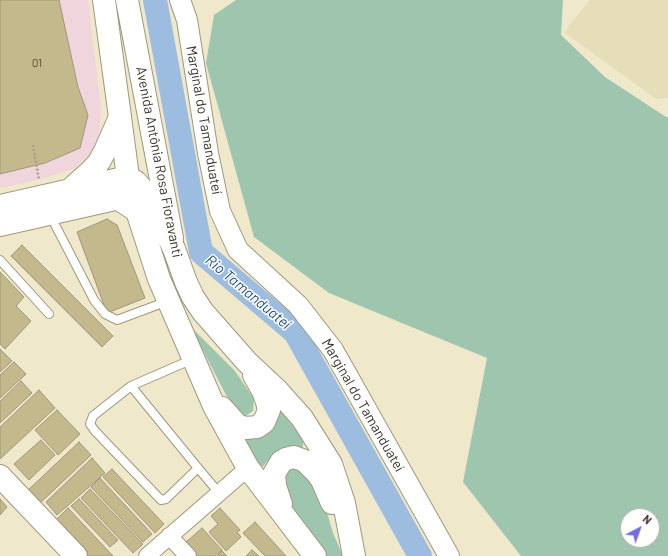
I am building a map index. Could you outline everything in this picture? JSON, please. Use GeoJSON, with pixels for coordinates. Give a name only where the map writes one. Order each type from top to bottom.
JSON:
{"type":"FeatureCollection","features":[{"type":"Feature","properties":{"kind":"main road","name":"Avenida Antônia Rosa Fioravanti"},"geometry":{"type":"LineString","coordinates":[[104,0],[128,177],[137,211],[159,279],[214,406],[248,468],[315,556]]}},
{"type":"Feature","properties":{"kind":"main road","name":"Avenida Antônia Rosa Fioravanti"},"geometry":{"type":"LineString","coordinates":[[127,0],[174,249],[186,282],[193,297],[203,312],[247,362],[277,390],[302,418],[331,464],[344,503],[354,556]]}},
{"type":"Feature","properties":{"kind":"main road"},"geometry":{"type":"LineString","coordinates":[[45,205],[71,190],[99,162],[120,118]]}},
{"type":"Feature","properties":{"kind":"main road"},"geometry":{"type":"LineString","coordinates":[[71,190],[128,177],[136,182],[149,197],[174,249]]}},
{"type":"Feature","properties":{"kind":"main road"},"geometry":{"type":"LineString","coordinates":[[0,212],[45,205],[114,199],[120,200],[137,211]]}},
{"type":"Feature","properties":{"kind":"main road"},"geometry":{"type":"LineString","coordinates":[[204,382],[231,419],[238,426],[246,428],[257,427],[264,422],[269,410],[263,391],[247,362]]}},
{"type":"Feature","properties":{"kind":"main road"},"geometry":{"type":"LineString","coordinates":[[284,514],[275,486],[274,474],[278,466],[286,459],[298,458],[310,465],[322,480],[354,556]]}},
{"type":"Feature","properties":{"kind":"main road"},"geometry":{"type":"LineString","coordinates":[[0,476],[76,556]]}},
{"type":"Feature","properties":{"kind":"street","name":"Marginal do Tamanduateí"},"geometry":{"type":"LineString","coordinates":[[180,0],[187,20],[208,153],[220,211],[238,250],[298,305],[333,350],[449,556]]}},
{"type":"Feature","properties":{"kind":"street","name":"Marginal do Tamanduateí"},"geometry":{"type":"LineString","coordinates":[[187,20],[188,0]]}},
{"type":"Feature","properties":{"kind":"street"},"geometry":{"type":"LineString","coordinates":[[147,556],[248,468]]}},
{"type":"Feature","properties":{"kind":"street"},"geometry":{"type":"LineString","coordinates":[[169,536],[188,556]]}},
{"type":"Feature","properties":{"kind":"lane"},"geometry":{"type":"LineString","coordinates":[[45,205],[94,300],[105,314],[117,320],[168,301]]}},
{"type":"Feature","properties":{"kind":"lane"},"geometry":{"type":"LineString","coordinates":[[0,260],[49,314]]}},
{"type":"Feature","properties":{"kind":"lane"},"geometry":{"type":"LineString","coordinates":[[194,359],[131,386],[93,416],[90,424],[161,500],[166,499],[198,468]]}},
{"type":"Feature","properties":{"kind":"lane"},"geometry":{"type":"LineString","coordinates":[[131,386],[219,493]]}},
{"type":"Feature","properties":{"kind":"path"},"geometry":{"type":"LineString","coordinates":[[32,145],[45,205]]}},
{"type":"Feature","properties":{"kind":"shaded area"},"geometry":{"type":"Polygon","coordinates":[[[0,0],[88,0],[101,107],[99,137],[92,152],[74,169],[30,182],[0,188],[0,0]]]}},
{"type":"Feature","properties":{"kind":"shaded area"},"geometry":{"type":"Polygon","coordinates":[[[590,0],[668,0],[668,98],[656,99],[564,32],[590,0]]]}},
{"type":"Feature","properties":{"kind":"green space"},"geometry":{"type":"Polygon","coordinates":[[[236,0],[563,0],[561,35],[605,77],[668,117],[668,556],[521,556],[463,482],[487,358],[329,293],[254,237],[206,63],[214,15],[236,0]]]}},
{"type":"Feature","properties":{"kind":"green space"},"geometry":{"type":"Polygon","coordinates":[[[191,327],[235,371],[254,399],[253,411],[245,416],[227,397],[191,327]]]}},
{"type":"Feature","properties":{"kind":"green space"},"geometry":{"type":"Polygon","coordinates":[[[280,409],[304,441],[302,449],[291,447],[274,453],[260,470],[243,438],[257,439],[266,434],[275,423],[280,409]]]}},
{"type":"Feature","properties":{"kind":"green space"},"geometry":{"type":"Polygon","coordinates":[[[294,466],[309,471],[321,492],[333,533],[343,556],[327,556],[280,493],[282,474],[294,466]]]}},
{"type":"Feature","properties":{"kind":"building"},"geometry":{"type":"Polygon","coordinates":[[[0,0],[59,0],[78,87],[88,115],[80,148],[45,163],[0,174],[0,0]]]}},
{"type":"Feature","properties":{"kind":"building"},"geometry":{"type":"Polygon","coordinates":[[[107,219],[117,225],[145,298],[107,313],[77,232],[107,219]]]}},
{"type":"Feature","properties":{"kind":"building"},"geometry":{"type":"Polygon","coordinates":[[[22,245],[113,336],[102,347],[11,256],[22,245]]]}},
{"type":"Feature","properties":{"kind":"building"},"geometry":{"type":"Polygon","coordinates":[[[0,272],[24,297],[16,306],[31,321],[5,349],[0,344],[0,272]]]}},
{"type":"Feature","properties":{"kind":"building"},"geometry":{"type":"Polygon","coordinates":[[[0,349],[12,361],[0,372],[0,349]]]}},
{"type":"Feature","properties":{"kind":"building"},"geometry":{"type":"Polygon","coordinates":[[[14,362],[26,374],[0,398],[0,375],[14,362]]]}},
{"type":"Feature","properties":{"kind":"building"},"geometry":{"type":"Polygon","coordinates":[[[21,381],[32,393],[0,423],[0,401],[21,381]]]}},
{"type":"Feature","properties":{"kind":"building"},"geometry":{"type":"Polygon","coordinates":[[[39,390],[55,408],[0,459],[0,427],[39,390]]]}},
{"type":"Feature","properties":{"kind":"building"},"geometry":{"type":"Polygon","coordinates":[[[57,410],[80,434],[58,455],[35,430],[57,410]]]}},
{"type":"Feature","properties":{"kind":"building"},"geometry":{"type":"Polygon","coordinates":[[[41,440],[55,455],[29,480],[14,464],[41,440]]]}},
{"type":"Feature","properties":{"kind":"building"},"geometry":{"type":"Polygon","coordinates":[[[79,442],[91,455],[38,505],[26,492],[79,442]]]}},
{"type":"Feature","properties":{"kind":"building"},"geometry":{"type":"Polygon","coordinates":[[[92,458],[105,473],[57,515],[46,502],[92,458]]]}},
{"type":"Feature","properties":{"kind":"building"},"geometry":{"type":"Polygon","coordinates":[[[112,469],[164,524],[155,533],[103,477],[112,469]]]}},
{"type":"Feature","properties":{"kind":"building"},"geometry":{"type":"Polygon","coordinates":[[[100,478],[152,534],[143,542],[91,487],[100,478]]]}},
{"type":"Feature","properties":{"kind":"building"},"geometry":{"type":"Polygon","coordinates":[[[90,489],[143,544],[133,553],[81,498],[90,489]]]}},
{"type":"Feature","properties":{"kind":"building"},"geometry":{"type":"Polygon","coordinates":[[[0,499],[7,507],[0,515],[0,499]]]}},
{"type":"Feature","properties":{"kind":"building"},"geometry":{"type":"Polygon","coordinates":[[[79,499],[118,540],[110,547],[71,506],[79,499]]]}},
{"type":"Feature","properties":{"kind":"building"},"geometry":{"type":"Polygon","coordinates":[[[68,508],[113,556],[87,556],[55,521],[68,508]]]}},
{"type":"Feature","properties":{"kind":"building"},"geometry":{"type":"Polygon","coordinates":[[[220,508],[240,530],[237,532],[241,537],[226,551],[209,532],[218,524],[211,516],[220,508]]]}},
{"type":"Feature","properties":{"kind":"building"},"geometry":{"type":"Polygon","coordinates":[[[255,522],[286,556],[265,556],[243,533],[255,522]]]}},
{"type":"Feature","properties":{"kind":"building"},"geometry":{"type":"Polygon","coordinates":[[[202,528],[222,550],[215,556],[196,556],[185,543],[202,528]]]}},
{"type":"Feature","properties":{"kind":"building"},"geometry":{"type":"Polygon","coordinates":[[[252,550],[259,556],[246,556],[252,550]]]}},
{"type":"Feature","properties":{"kind":"building"},"geometry":{"type":"Polygon","coordinates":[[[222,551],[227,556],[217,556],[222,551]]]}},
{"type":"Feature","properties":{"kind":"waterway","name":"Rio Tamanduateí"},"geometry":{"type":"LineString","coordinates":[[155,0],[201,252],[295,332],[420,556]]}}]}
